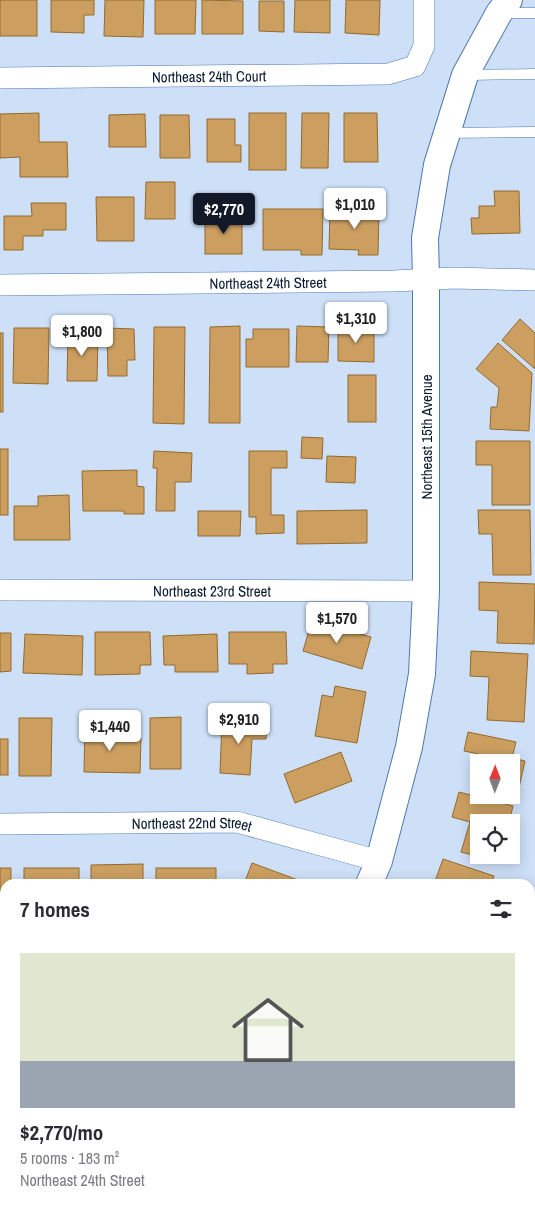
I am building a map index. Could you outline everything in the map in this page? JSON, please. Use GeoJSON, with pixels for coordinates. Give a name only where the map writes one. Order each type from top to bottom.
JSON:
{"type":"FeatureCollection","features":[{"type":"Feature","properties":{"kind":"street","name":"Northeast 24th Court"},"geometry":{"type":"LineString","coordinates":[[0,78],[388,74],[416,66],[424,46],[424,0]]}},
{"type":"Feature","properties":{"kind":"street","name":"Northeast 15th Avenue"},"geometry":{"type":"LineString","coordinates":[[374,872],[409,747],[422,674],[426,591],[425,238],[437,165],[464,75],[504,6]]}},
{"type":"Feature","properties":{"kind":"street","name":"Northeast 24th Street"},"geometry":{"type":"LineString","coordinates":[[0,285],[426,280],[454,278],[535,280]]}},
{"type":"Feature","properties":{"kind":"street","name":"Northeast 23rd Street"},"geometry":{"type":"LineString","coordinates":[[0,590],[426,591]]}},
{"type":"Feature","properties":{"kind":"street","name":"Northeast 22nd Street"},"geometry":{"type":"LineString","coordinates":[[0,824],[237,822],[374,872]]}},
{"type":"Feature","properties":{"kind":"lane"},"geometry":{"type":"LineString","coordinates":[[504,6],[535,13]]}},
{"type":"Feature","properties":{"kind":"lane"},"geometry":{"type":"LineString","coordinates":[[464,75],[535,74]]}},
{"type":"Feature","properties":{"kind":"lane"},"geometry":{"type":"LineString","coordinates":[[447,133],[535,132]]}},
{"type":"Feature","properties":{"kind":"building"},"geometry":{"type":"Polygon","coordinates":[[[0,0],[37,0],[37,36],[0,36],[0,0]]]}},
{"type":"Feature","properties":{"kind":"building"},"geometry":{"type":"Polygon","coordinates":[[[51,0],[94,0],[94,15],[84,15],[84,33],[51,32],[51,0]]]}},
{"type":"Feature","properties":{"kind":"building"},"geometry":{"type":"Polygon","coordinates":[[[105,0],[144,0],[143,37],[104,36],[105,0]]]}},
{"type":"Feature","properties":{"kind":"building"},"geometry":{"type":"Polygon","coordinates":[[[155,0],[196,0],[195,34],[155,34],[155,0]]]}},
{"type":"Feature","properties":{"kind":"building"},"geometry":{"type":"Polygon","coordinates":[[[202,0],[243,1],[243,34],[202,34],[202,0]]]}},
{"type":"Feature","properties":{"kind":"building"},"geometry":{"type":"Polygon","coordinates":[[[295,0],[330,0],[330,33],[294,32],[295,0]]]}},
{"type":"Feature","properties":{"kind":"building"},"geometry":{"type":"Polygon","coordinates":[[[346,0],[380,0],[379,35],[345,33],[346,0]]]}},
{"type":"Feature","properties":{"kind":"building"},"geometry":{"type":"Polygon","coordinates":[[[259,1],[284,1],[284,32],[259,31],[259,1]]]}},
{"type":"Feature","properties":{"kind":"building"},"geometry":{"type":"Polygon","coordinates":[[[39,113],[39,142],[67,142],[68,177],[20,177],[20,157],[0,158],[0,114],[39,113]]]}},
{"type":"Feature","properties":{"kind":"building"},"geometry":{"type":"Polygon","coordinates":[[[249,113],[286,113],[286,170],[249,170],[249,113]]]}},
{"type":"Feature","properties":{"kind":"building"},"geometry":{"type":"Polygon","coordinates":[[[302,113],[329,113],[328,168],[301,168],[302,113]]]}},
{"type":"Feature","properties":{"kind":"building"},"geometry":{"type":"Polygon","coordinates":[[[344,113],[377,113],[378,162],[344,162],[344,113]]]}},
{"type":"Feature","properties":{"kind":"building"},"geometry":{"type":"Polygon","coordinates":[[[145,114],[146,147],[109,147],[109,115],[145,114]]]}},
{"type":"Feature","properties":{"kind":"building"},"geometry":{"type":"Polygon","coordinates":[[[160,115],[189,115],[190,158],[160,158],[160,115]]]}},
{"type":"Feature","properties":{"kind":"building"},"geometry":{"type":"Polygon","coordinates":[[[207,119],[235,119],[235,145],[241,145],[241,162],[207,162],[207,119]]]}},
{"type":"Feature","properties":{"kind":"building"},"geometry":{"type":"Polygon","coordinates":[[[146,182],[175,182],[175,219],[145,219],[146,182]]]}},
{"type":"Feature","properties":{"kind":"building"},"geometry":{"type":"Polygon","coordinates":[[[494,191],[519,191],[520,233],[472,234],[471,218],[479,218],[479,206],[495,206],[494,191]]]}},
{"type":"Feature","properties":{"kind":"building"},"geometry":{"type":"Polygon","coordinates":[[[96,197],[134,197],[134,241],[97,241],[96,197]]]}},
{"type":"Feature","properties":{"kind":"building"},"geometry":{"type":"Polygon","coordinates":[[[31,203],[66,203],[66,230],[43,230],[43,236],[23,236],[23,250],[4,250],[4,216],[32,216],[31,203]]]}},
{"type":"Feature","properties":{"kind":"building"},"geometry":{"type":"Polygon","coordinates":[[[330,208],[379,209],[378,255],[358,255],[359,250],[329,249],[330,208]]]}},
{"type":"Feature","properties":{"kind":"building"},"geometry":{"type":"Polygon","coordinates":[[[263,209],[323,209],[322,255],[301,255],[301,250],[263,250],[263,209]]]}},
{"type":"Feature","properties":{"kind":"building"},"geometry":{"type":"Polygon","coordinates":[[[205,215],[242,215],[242,254],[205,254],[205,215]]]}},
{"type":"Feature","properties":{"kind":"building"},"geometry":{"type":"Polygon","coordinates":[[[520,319],[535,333],[535,369],[502,340],[520,319]]]}},
{"type":"Feature","properties":{"kind":"building"},"geometry":{"type":"Polygon","coordinates":[[[240,326],[240,423],[209,423],[210,327],[240,326]]]}},
{"type":"Feature","properties":{"kind":"building"},"geometry":{"type":"Polygon","coordinates":[[[297,326],[329,327],[328,362],[296,362],[297,326]]]}},
{"type":"Feature","properties":{"kind":"building"},"geometry":{"type":"Polygon","coordinates":[[[338,326],[374,326],[374,362],[338,361],[338,326]]]}},
{"type":"Feature","properties":{"kind":"building"},"geometry":{"type":"Polygon","coordinates":[[[154,327],[185,327],[184,424],[153,423],[154,327]]]}},
{"type":"Feature","properties":{"kind":"building"},"geometry":{"type":"Polygon","coordinates":[[[14,328],[49,328],[48,384],[13,383],[14,328]]]}},
{"type":"Feature","properties":{"kind":"building"},"geometry":{"type":"Polygon","coordinates":[[[107,328],[134,329],[135,360],[127,360],[127,376],[108,376],[107,328]]]}},
{"type":"Feature","properties":{"kind":"building"},"geometry":{"type":"Polygon","coordinates":[[[253,329],[289,329],[289,367],[246,367],[246,339],[253,339],[253,329]]]}},
{"type":"Feature","properties":{"kind":"building"},"geometry":{"type":"Polygon","coordinates":[[[0,333],[3,333],[3,412],[0,412],[0,333]]]}},
{"type":"Feature","properties":{"kind":"building"},"geometry":{"type":"Polygon","coordinates":[[[68,333],[98,333],[97,381],[67,381],[68,333]]]}},
{"type":"Feature","properties":{"kind":"building"},"geometry":{"type":"Polygon","coordinates":[[[498,343],[532,373],[529,431],[490,429],[491,407],[497,407],[499,388],[476,369],[498,343]]]}},
{"type":"Feature","properties":{"kind":"building"},"geometry":{"type":"Polygon","coordinates":[[[348,375],[376,375],[376,422],[348,422],[348,375]]]}},
{"type":"Feature","properties":{"kind":"building"},"geometry":{"type":"Polygon","coordinates":[[[302,437],[323,438],[322,459],[301,458],[302,437]]]}},
{"type":"Feature","properties":{"kind":"building"},"geometry":{"type":"Polygon","coordinates":[[[476,441],[530,441],[530,505],[492,505],[492,465],[476,465],[476,441]]]}},
{"type":"Feature","properties":{"kind":"building"},"geometry":{"type":"Polygon","coordinates":[[[0,449],[8,449],[8,515],[0,515],[0,449]]]}},
{"type":"Feature","properties":{"kind":"building"},"geometry":{"type":"Polygon","coordinates":[[[154,451],[192,453],[191,482],[175,482],[175,511],[156,511],[157,468],[153,468],[154,451]]]}},
{"type":"Feature","properties":{"kind":"building"},"geometry":{"type":"Polygon","coordinates":[[[249,451],[287,451],[287,468],[271,468],[271,515],[284,515],[284,533],[256,534],[256,517],[249,517],[249,451]]]}},
{"type":"Feature","properties":{"kind":"building"},"geometry":{"type":"Polygon","coordinates":[[[327,456],[356,457],[355,483],[326,482],[327,456]]]}},
{"type":"Feature","properties":{"kind":"building"},"geometry":{"type":"Polygon","coordinates":[[[137,470],[137,486],[144,487],[144,514],[124,514],[124,511],[83,511],[82,471],[137,470]]]}},
{"type":"Feature","properties":{"kind":"building"},"geometry":{"type":"Polygon","coordinates":[[[69,495],[70,540],[14,540],[14,506],[38,506],[38,496],[69,495]]]}},
{"type":"Feature","properties":{"kind":"building"},"geometry":{"type":"Polygon","coordinates":[[[367,510],[367,543],[297,544],[297,511],[367,510]]]}},
{"type":"Feature","properties":{"kind":"building"},"geometry":{"type":"Polygon","coordinates":[[[478,510],[530,510],[531,575],[493,575],[492,534],[479,534],[478,510]]]}},
{"type":"Feature","properties":{"kind":"building"},"geometry":{"type":"Polygon","coordinates":[[[198,511],[241,511],[240,536],[198,536],[198,511]]]}},
{"type":"Feature","properties":{"kind":"building"},"geometry":{"type":"Polygon","coordinates":[[[479,582],[535,584],[534,644],[497,643],[498,611],[479,610],[479,582]]]}},
{"type":"Feature","properties":{"kind":"building"},"geometry":{"type":"Polygon","coordinates":[[[312,620],[371,637],[362,669],[303,651],[312,620]]]}},
{"type":"Feature","properties":{"kind":"building"},"geometry":{"type":"Polygon","coordinates":[[[95,632],[150,632],[151,665],[140,665],[140,674],[95,675],[95,632]]]}},
{"type":"Feature","properties":{"kind":"building"},"geometry":{"type":"Polygon","coordinates":[[[229,632],[286,632],[287,664],[273,664],[273,673],[247,674],[247,664],[229,664],[229,632]]]}},
{"type":"Feature","properties":{"kind":"building"},"geometry":{"type":"Polygon","coordinates":[[[0,633],[11,633],[11,671],[0,672],[0,633]]]}},
{"type":"Feature","properties":{"kind":"building"},"geometry":{"type":"Polygon","coordinates":[[[25,634],[83,636],[82,675],[23,673],[25,634]]]}},
{"type":"Feature","properties":{"kind":"building"},"geometry":{"type":"Polygon","coordinates":[[[217,634],[218,672],[175,672],[175,665],[164,665],[163,636],[217,634]]]}},
{"type":"Feature","properties":{"kind":"building"},"geometry":{"type":"Polygon","coordinates":[[[471,651],[528,654],[524,722],[487,720],[489,677],[470,676],[471,651]]]}},
{"type":"Feature","properties":{"kind":"building"},"geometry":{"type":"Polygon","coordinates":[[[335,686],[366,692],[357,743],[315,736],[322,695],[333,697],[335,686]]]}},
{"type":"Feature","properties":{"kind":"building"},"geometry":{"type":"Polygon","coordinates":[[[181,717],[181,769],[150,769],[150,718],[181,717]]]}},
{"type":"Feature","properties":{"kind":"building"},"geometry":{"type":"Polygon","coordinates":[[[19,718],[52,718],[51,776],[19,776],[19,718]]]}},
{"type":"Feature","properties":{"kind":"building"},"geometry":{"type":"Polygon","coordinates":[[[222,720],[267,722],[266,739],[252,739],[250,775],[220,773],[222,720]]]}},
{"type":"Feature","properties":{"kind":"building"},"geometry":{"type":"Polygon","coordinates":[[[85,724],[111,725],[110,738],[141,738],[140,773],[84,772],[85,724]]]}},
{"type":"Feature","properties":{"kind":"building"},"geometry":{"type":"Polygon","coordinates":[[[468,732],[516,742],[513,754],[479,754],[464,751],[468,732]]]}},
{"type":"Feature","properties":{"kind":"building"},"geometry":{"type":"Polygon","coordinates":[[[0,739],[8,739],[8,775],[0,775],[0,739]]]}},
{"type":"Feature","properties":{"kind":"building"},"geometry":{"type":"Polygon","coordinates":[[[341,752],[352,781],[295,803],[284,774],[341,752]]]}},
{"type":"Feature","properties":{"kind":"building"},"geometry":{"type":"Polygon","coordinates":[[[520,760],[525,761],[520,783],[520,760]]]}},
{"type":"Feature","properties":{"kind":"building"},"geometry":{"type":"Polygon","coordinates":[[[459,792],[470,795],[470,804],[505,804],[513,806],[511,814],[470,814],[470,822],[452,817],[459,792]]]}},
{"type":"Feature","properties":{"kind":"building"},"geometry":{"type":"Polygon","coordinates":[[[470,822],[470,854],[461,852],[470,822]]]}},
{"type":"Feature","properties":{"kind":"building"},"geometry":{"type":"Polygon","coordinates":[[[443,859],[494,876],[493,879],[436,879],[443,859]]]}},
{"type":"Feature","properties":{"kind":"building"},"geometry":{"type":"Polygon","coordinates":[[[252,863],[295,879],[246,879],[252,863]]]}},
{"type":"Feature","properties":{"kind":"building"},"geometry":{"type":"Polygon","coordinates":[[[143,864],[143,879],[91,879],[91,865],[143,864]]]}},
{"type":"Feature","properties":{"kind":"building"},"geometry":{"type":"Polygon","coordinates":[[[0,868],[11,868],[11,879],[0,879],[0,868]]]}},
{"type":"Feature","properties":{"kind":"building"},"geometry":{"type":"Polygon","coordinates":[[[24,868],[79,868],[79,879],[24,879],[24,868]]]}},
{"type":"Feature","properties":{"kind":"building"},"geometry":{"type":"Polygon","coordinates":[[[156,868],[216,868],[216,879],[156,879],[156,868]]]}}]}
